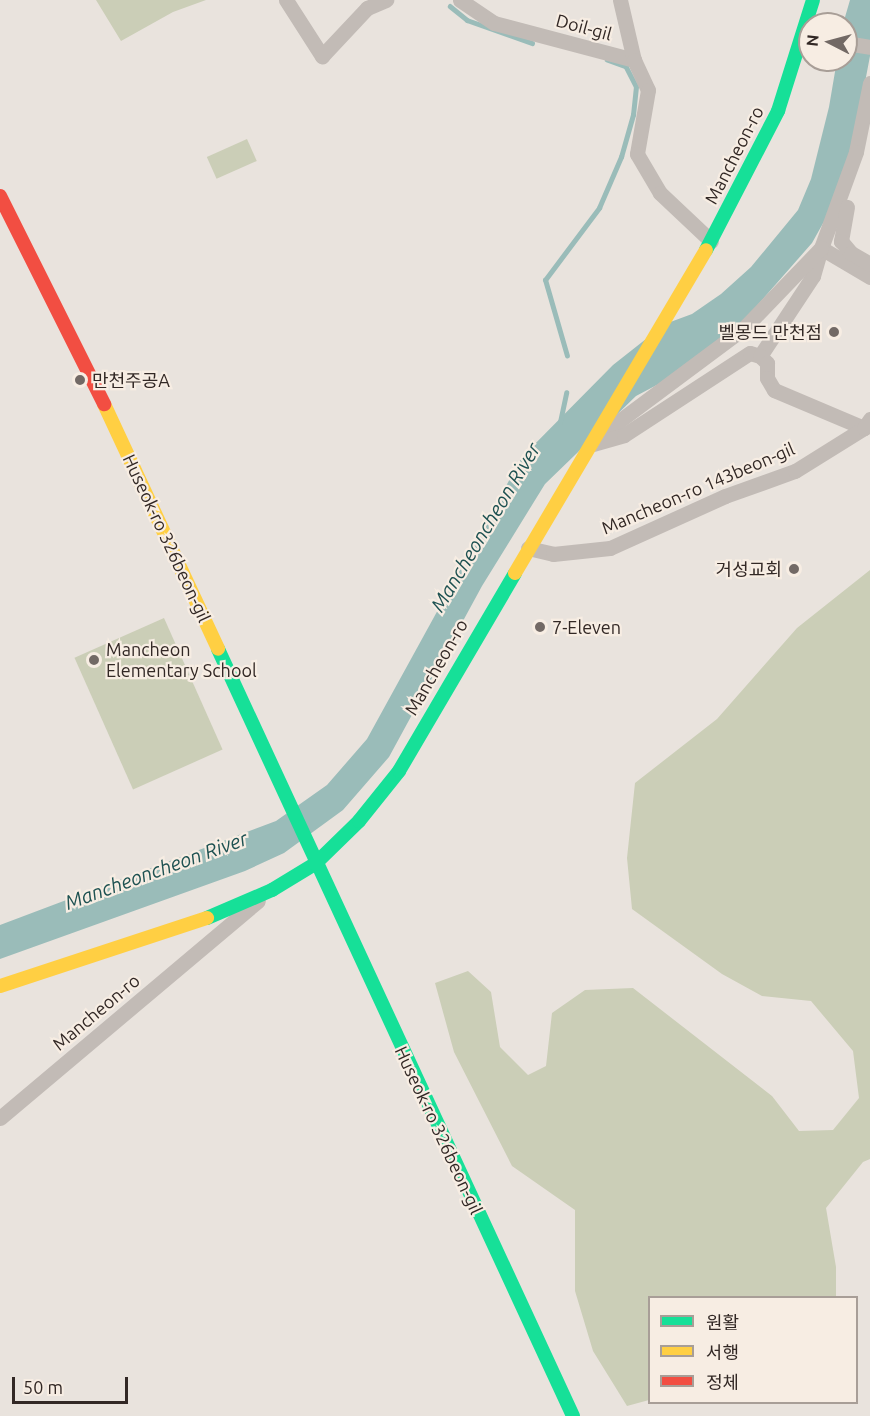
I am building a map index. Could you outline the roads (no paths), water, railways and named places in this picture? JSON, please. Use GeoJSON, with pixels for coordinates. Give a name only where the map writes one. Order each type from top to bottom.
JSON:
{"type":"FeatureCollection","features":[{"type":"Feature","properties":{"kind":"street"},"geometry":{"type":"LineString","coordinates":[[286,0],[322,56],[367,8],[386,0]]}},
{"type":"Feature","properties":{"kind":"street","name":"Doil-gil"},"geometry":{"type":"LineString","coordinates":[[460,0],[494,23],[634,60]]}},
{"type":"Feature","properties":{"kind":"street"},"geometry":{"type":"LineString","coordinates":[[620,1],[634,60],[648,90],[637,153],[660,194],[711,241]]}},
{"type":"Feature","properties":{"kind":"street","name":"Mancheon-ro"},"geometry":{"type":"LineString","coordinates":[[0,986],[210,917],[272,890],[315,864],[359,821],[399,771],[528,548],[668,318],[711,241],[778,111],[798,59]]}},
{"type":"Feature","properties":{"kind":"street"},"geometry":{"type":"LineString","coordinates":[[760,356],[813,276],[856,152],[870,83]]}},
{"type":"Feature","properties":{"kind":"street"},"geometry":{"type":"LineString","coordinates":[[870,114],[842,223],[841,241],[851,253],[870,264]]}},
{"type":"Feature","properties":{"kind":"street","name":"Huseok-ro 326beon-gil"},"geometry":{"type":"LineString","coordinates":[[0,196],[76,343],[273,766],[315,864],[573,1416]]}},
{"type":"Feature","properties":{"kind":"street"},"geometry":{"type":"LineString","coordinates":[[821,248],[870,277]]}},
{"type":"Feature","properties":{"kind":"street"},"geometry":{"type":"LineString","coordinates":[[596,438],[745,327],[821,248]]}},
{"type":"Feature","properties":{"kind":"street"},"geometry":{"type":"LineString","coordinates":[[596,438],[624,435],[750,353],[760,356],[767,363],[766,378],[774,390],[867,423]]}},
{"type":"Feature","properties":{"kind":"street","name":"Mancheon-ro 143beon-gil"},"geometry":{"type":"LineString","coordinates":[[528,548],[560,554],[610,548],[725,496],[795,471],[867,423]]}},
{"type":"Feature","properties":{"kind":"street","name":"Mancheon-ro"},"geometry":{"type":"LineString","coordinates":[[0,1118],[272,890]]}},
{"type":"Feature","properties":{"kind":"water","name":"Mancheoncheon River"},"geometry":{"type":"Polygon","coordinates":[[[850,0],[870,0],[870,56],[852,151],[836,200],[812,243],[741,324],[670,378],[636,396],[545,484],[482,586],[389,757],[343,810],[284,853],[245,871],[0,959],[0,925],[276,821],[327,785],[367,739],[522,457],[613,365],[665,324],[692,314],[721,294],[751,267],[798,210],[811,179],[829,107],[835,72],[858,72],[858,12],[846,12],[850,0]]]}},
{"type":"Feature","properties":{"kind":"waterway"},"geometry":{"type":"LineString","coordinates":[[450,6],[467,20],[532,43]]}},
{"type":"Feature","properties":{"kind":"waterway"},"geometry":{"type":"LineString","coordinates":[[567,356],[545,280],[599,208],[621,157],[633,115],[636,87],[626,67],[607,60]]}},
{"type":"Feature","properties":{"kind":"waterway"},"geometry":{"type":"LineString","coordinates":[[560,422],[566,393]]}},
{"type":"Feature","properties":{"kind":"place","name":"벨몽드 만천점"},"geometry":{"type":"Point","coordinates":[834,332]}},
{"type":"Feature","properties":{"kind":"place","name":"만천주공A"},"geometry":{"type":"Point","coordinates":[80,380]}},
{"type":"Feature","properties":{"kind":"place","name":"거성교회"},"geometry":{"type":"Point","coordinates":[794,569]}},
{"type":"Feature","properties":{"kind":"place","name":"7-Eleven"},"geometry":{"type":"Point","coordinates":[540,627]}},
{"type":"Feature","properties":{"kind":"place","name":"Mancheon Elementary School"},"geometry":{"type":"Point","coordinates":[94,660]}}]}
